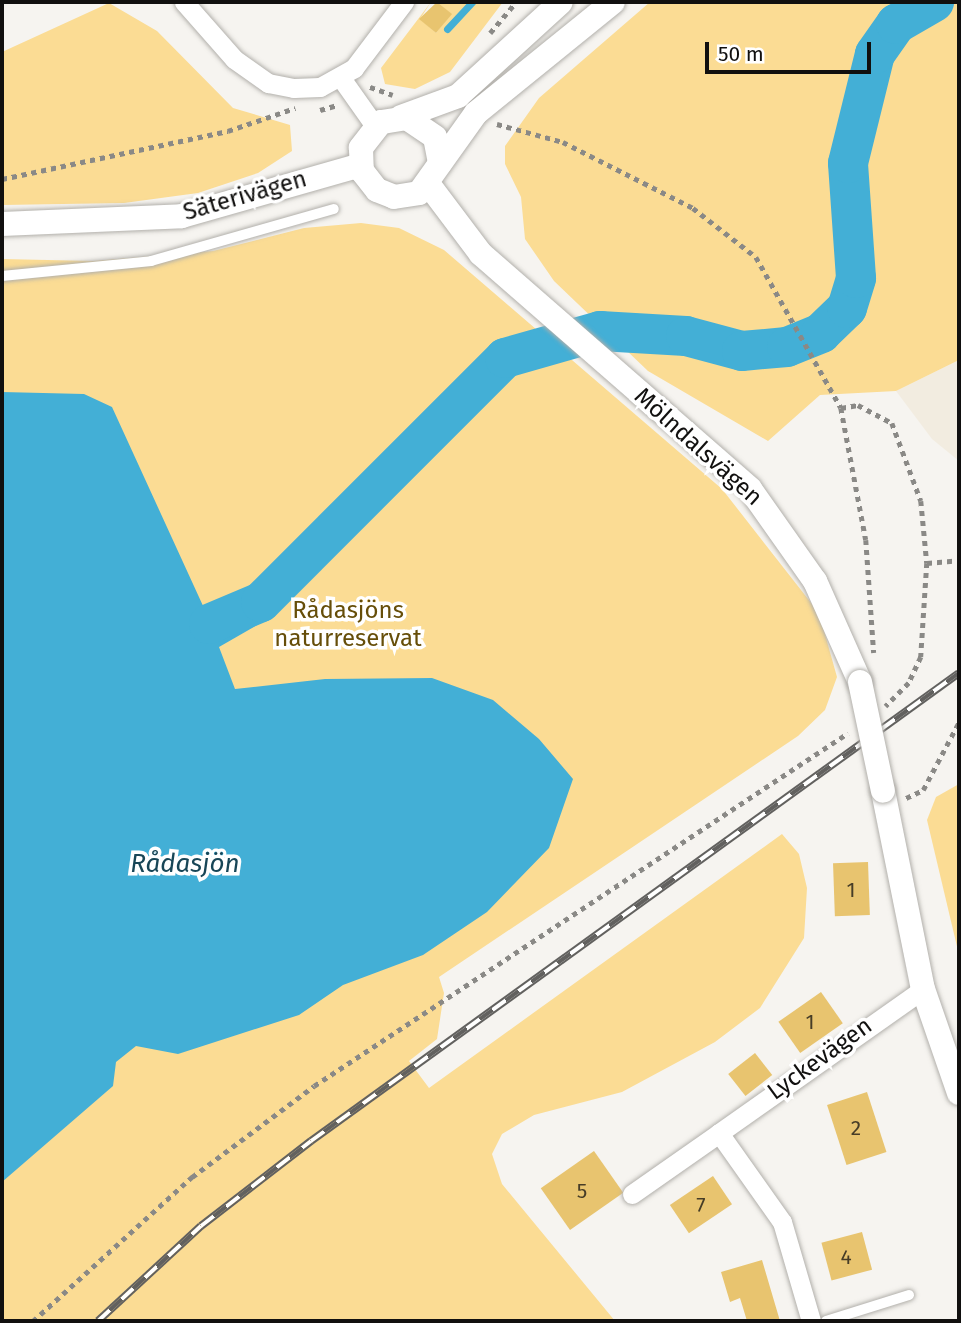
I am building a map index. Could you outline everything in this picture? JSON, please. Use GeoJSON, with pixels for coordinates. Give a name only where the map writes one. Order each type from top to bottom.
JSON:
{"type":"FeatureCollection","features":[{"type":"Feature","properties":{"kind":"street"},"geometry":{"type":"LineString","coordinates":[[184,2],[234,58],[268,83],[320,88],[341,78],[403,2]]}},
{"type":"Feature","properties":{"kind":"street"},"geometry":{"type":"LineString","coordinates":[[561,2],[458,96],[375,126],[362,143],[360,165],[372,186],[388,196],[413,195],[429,185],[440,163],[476,113],[613,2]]}},
{"type":"Feature","properties":{"kind":"street"},"geometry":{"type":"LineString","coordinates":[[341,78],[375,126]]}},
{"type":"Feature","properties":{"kind":"street"},"geometry":{"type":"LineString","coordinates":[[401,117],[430,131],[440,163]]}},
{"type":"Feature","properties":{"kind":"street","name":"Säterivägen"},"geometry":{"type":"LineString","coordinates":[[2,223],[182,216],[360,165]]}},
{"type":"Feature","properties":{"kind":"street","name":"Mölndalsvägen"},"geometry":{"type":"LineString","coordinates":[[429,185],[467,238],[527,296],[725,466],[774,518],[868,673],[892,795],[923,989],[959,1093]]}},
{"type":"Feature","properties":{"kind":"street","name":"Lyckevägen"},"geometry":{"type":"LineString","coordinates":[[632,1194],[923,989]]}},
{"type":"Feature","properties":{"kind":"street"},"geometry":{"type":"LineString","coordinates":[[719,1133],[782,1222],[811,1321]]}},
{"type":"Feature","properties":{"kind":"lane"},"geometry":{"type":"LineString","coordinates":[[2,276],[150,261],[334,209]]}},
{"type":"Feature","properties":{"kind":"lane"},"geometry":{"type":"LineString","coordinates":[[826,1321],[909,1295]]}},
{"type":"Feature","properties":{"kind":"path"},"geometry":{"type":"LineString","coordinates":[[2,180],[228,131],[295,107]]}},
{"type":"Feature","properties":{"kind":"path"},"geometry":{"type":"LineString","coordinates":[[476,113],[563,142],[693,208],[748,248],[841,408],[866,540],[868,673]]}},
{"type":"Feature","properties":{"kind":"path"},"geometry":{"type":"LineString","coordinates":[[841,408],[876,412],[892,423],[907,450],[927,563],[921,657],[909,683],[881,710]]}},
{"type":"Feature","properties":{"kind":"path"},"geometry":{"type":"LineString","coordinates":[[927,563],[959,560]]}},
{"type":"Feature","properties":{"kind":"path"},"geometry":{"type":"LineString","coordinates":[[892,795],[923,790],[959,722]]}},
{"type":"Feature","properties":{"kind":"path"},"geometry":{"type":"LineString","coordinates":[[33,1321],[192,1177],[314,1086],[407,1021],[509,963],[860,724]]}},
{"type":"Feature","properties":{"kind":"shaded area"},"geometry":{"type":"Polygon","coordinates":[[[959,360],[959,461],[932,439],[896,391],[959,360]]]}},
{"type":"Feature","properties":{"kind":"green space"},"geometry":{"type":"Polygon","coordinates":[[[431,2],[420,19],[436,33],[451,14],[437,2],[503,2],[450,72],[415,89],[385,84],[381,68],[431,2]]]}},
{"type":"Feature","properties":{"kind":"green space"},"geometry":{"type":"Polygon","coordinates":[[[650,2],[959,2],[959,360],[896,391],[820,395],[768,441],[648,371],[554,281],[525,239],[521,197],[505,164],[505,146],[539,98],[650,2]]]}},
{"type":"Feature","properties":{"kind":"green space"},"geometry":{"type":"Polygon","coordinates":[[[109,3],[157,31],[233,108],[290,125],[292,151],[258,173],[198,193],[124,203],[2,205],[2,52],[109,3]]]}},
{"type":"Feature","properties":{"kind":"green space","name":"Rådasjöns naturreservat"},"geometry":{"type":"Polygon","coordinates":[[[361,223],[399,228],[444,250],[722,489],[819,613],[837,677],[825,710],[798,736],[439,977],[444,993],[437,1039],[409,1061],[429,1088],[782,834],[799,854],[807,888],[804,938],[760,1008],[715,1042],[622,1092],[534,1115],[502,1134],[492,1154],[502,1184],[615,1321],[2,1321],[2,259],[93,261],[213,251],[304,228],[361,223]]]}},
{"type":"Feature","properties":{"kind":"green space"},"geometry":{"type":"Polygon","coordinates":[[[959,784],[959,955],[927,820],[936,797],[959,784]]]}},
{"type":"Feature","properties":{"kind":"water","name":"Rådasjön"},"geometry":{"type":"Polygon","coordinates":[[[2,392],[84,394],[112,407],[204,608],[254,589],[271,617],[219,647],[235,689],[325,679],[432,678],[493,700],[539,739],[573,779],[549,848],[487,912],[423,955],[343,985],[299,1015],[178,1054],[136,1046],[116,1062],[113,1086],[2,1182],[2,392]]]}},
{"type":"Feature","properties":{"kind":"building"},"geometry":{"type":"Polygon","coordinates":[[[437,2],[452,14],[436,33],[419,19],[437,2]]]}},
{"type":"Feature","properties":{"kind":"building"},"geometry":{"type":"Polygon","coordinates":[[[868,862],[870,915],[835,916],[833,863],[868,862]]]}},
{"type":"Feature","properties":{"kind":"building"},"geometry":{"type":"Polygon","coordinates":[[[821,992],[843,1023],[800,1053],[778,1022],[821,992]]]}},
{"type":"Feature","properties":{"kind":"building"},"geometry":{"type":"Polygon","coordinates":[[[755,1053],[772,1075],[745,1096],[728,1074],[755,1053]]]}},
{"type":"Feature","properties":{"kind":"building"},"geometry":{"type":"Polygon","coordinates":[[[867,1092],[886,1152],[847,1165],[827,1105],[867,1092]]]}},
{"type":"Feature","properties":{"kind":"building"},"geometry":{"type":"Polygon","coordinates":[[[594,1151],[623,1193],[570,1230],[541,1188],[594,1151]]]}},
{"type":"Feature","properties":{"kind":"building"},"geometry":{"type":"Polygon","coordinates":[[[713,1176],[732,1204],[689,1233],[670,1205],[713,1176]]]}},
{"type":"Feature","properties":{"kind":"building"},"geometry":{"type":"Polygon","coordinates":[[[862,1232],[872,1270],[832,1281],[821,1243],[862,1232]]]}},
{"type":"Feature","properties":{"kind":"building"},"geometry":{"type":"Polygon","coordinates":[[[762,1260],[780,1321],[747,1321],[740,1298],[730,1302],[721,1272],[762,1260]]]}},
{"type":"Feature","properties":{"kind":"waterway"},"geometry":{"type":"LineString","coordinates":[[447,29],[472,2]]}},
{"type":"Feature","properties":{"kind":"waterway"},"geometry":{"type":"LineString","coordinates":[[209,624],[261,602],[505,358],[600,331],[686,336],[742,351],[787,347],[821,333],[847,308],[856,278],[848,163],[875,54],[896,24],[934,2]]}},
{"type":"Feature","properties":{"kind":"railway"},"geometry":{"type":"LineString","coordinates":[[98,1321],[201,1226],[311,1141],[959,673]]}}]}
